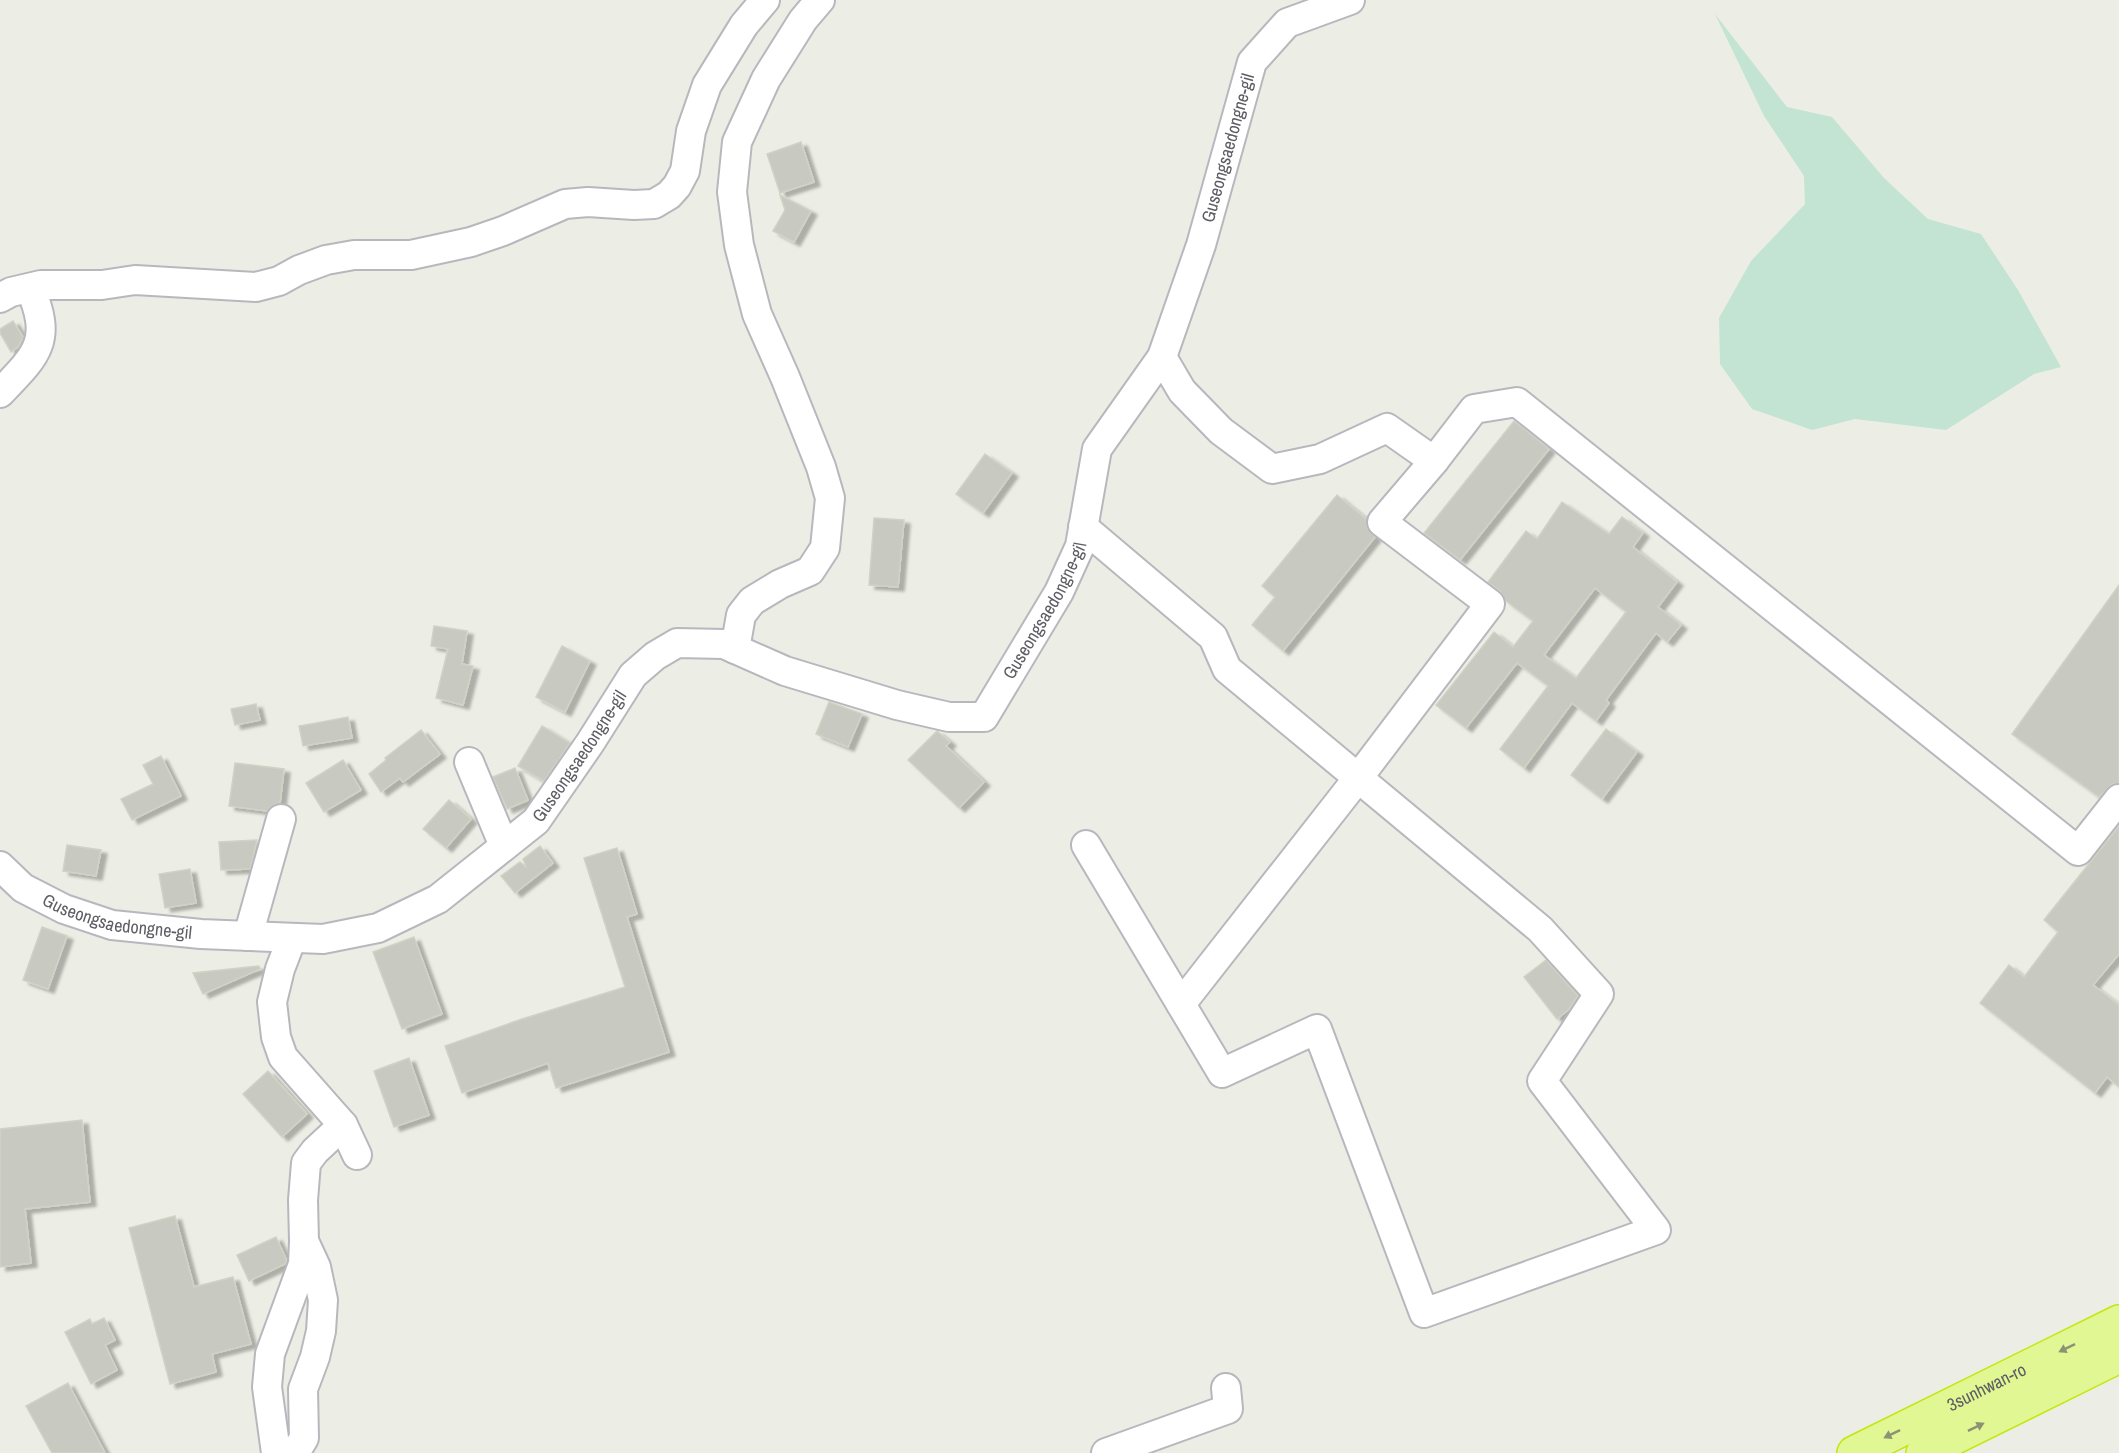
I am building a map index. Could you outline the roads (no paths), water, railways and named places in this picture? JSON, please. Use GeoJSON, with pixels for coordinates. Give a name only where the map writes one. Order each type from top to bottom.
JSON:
{"type":"FeatureCollection","features":[{"type":"Feature","properties":{"kind":"highway","name":"3sunhwan-ro"},"geometry":{"type":"LineString","coordinates":[[1854,1453],[2119,1322]]}},
{"type":"Feature","properties":{"kind":"highway","name":"3sunhwan-ro"},"geometry":{"type":"LineString","coordinates":[[1923,1453],[2119,1356]]}},
{"type":"Feature","properties":{"kind":"street"},"geometry":{"type":"LineString","coordinates":[[0,298],[11,292],[51,285],[102,285],[135,280],[256,286],[279,281],[299,270],[326,260],[354,255],[411,255],[471,242],[565,204],[588,202],[654,204],[678,186],[685,171],[691,131],[707,86],[744,25],[765,0]]}},
{"type":"Feature","properties":{"kind":"street"},"geometry":{"type":"LineString","coordinates":[[735,649],[741,615],[753,601],[780,584],[810,571],[825,548],[830,498],[785,377],[757,314],[739,245],[732,192],[737,142],[766,79],[803,20],[820,0]]}},
{"type":"Feature","properties":{"kind":"street","name":"Guseongsaedongne-gil"},"geometry":{"type":"LineString","coordinates":[[3,875],[64,909],[112,925],[248,936],[323,939],[378,928],[438,899],[536,820],[590,743],[633,675],[655,656],[677,643],[724,644],[785,671],[897,705],[949,717],[984,717],[1059,592],[1080,546],[1097,449],[1162,357],[1201,245],[1252,62],[1287,23],[1350,0]]}},
{"type":"Feature","properties":{"kind":"street"},"geometry":{"type":"LineString","coordinates":[[0,393],[35,355],[42,331],[38,305],[30,288]]}},
{"type":"Feature","properties":{"kind":"street"},"geometry":{"type":"LineString","coordinates":[[1162,357],[1182,391],[1221,431],[1272,469],[1320,459],[1387,428],[1434,461]]}},
{"type":"Feature","properties":{"kind":"street"},"geometry":{"type":"LineString","coordinates":[[1181,1004],[1358,778],[1490,604],[1382,522],[1434,461],[1474,409],[1517,402],[2078,851],[2119,799]]}},
{"type":"Feature","properties":{"kind":"street"},"geometry":{"type":"LineString","coordinates":[[1083,527],[1213,637],[1227,669],[1540,929],[1599,994],[1542,1081],[1656,1230],[1424,1313],[1317,1029],[1222,1073],[1086,845]]}},
{"type":"Feature","properties":{"kind":"street"},"geometry":{"type":"LineString","coordinates":[[469,762],[504,846]]}},
{"type":"Feature","properties":{"kind":"street"},"geometry":{"type":"LineString","coordinates":[[248,936],[281,819]]}},
{"type":"Feature","properties":{"kind":"street"},"geometry":{"type":"LineString","coordinates":[[292,938],[280,969],[272,1002],[276,1037],[283,1057],[343,1125],[357,1155]]}},
{"type":"Feature","properties":{"kind":"street"},"geometry":{"type":"LineString","coordinates":[[276,1453],[267,1387],[270,1354],[303,1264],[303,1200],[306,1162],[343,1125]]}},
{"type":"Feature","properties":{"kind":"street"},"geometry":{"type":"LineString","coordinates":[[295,1453],[304,1438],[303,1389],[319,1340],[323,1300],[316,1267],[304,1241]]}},
{"type":"Feature","properties":{"kind":"street"},"geometry":{"type":"LineString","coordinates":[[1106,1453],[1228,1409],[1226,1388]]}}]}
